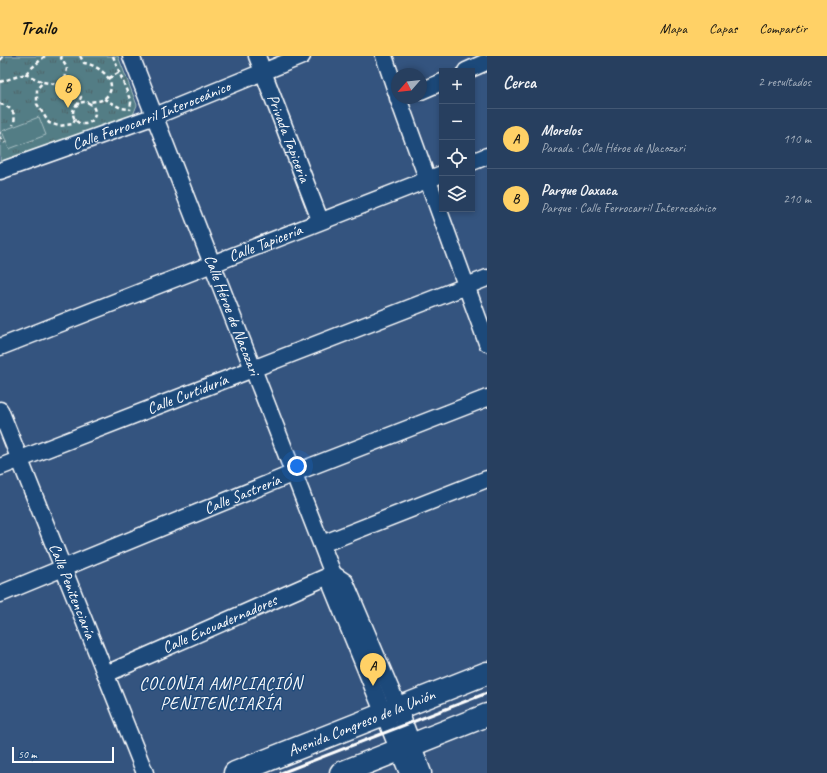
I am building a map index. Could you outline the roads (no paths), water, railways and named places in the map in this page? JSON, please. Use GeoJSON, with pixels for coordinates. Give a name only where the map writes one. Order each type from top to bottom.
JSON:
{"type":"FeatureCollection","features":[{"type":"Feature","properties":{"kind":"main road","name":"Avenida Congreso de la Unión"},"geometry":{"type":"LineString","coordinates":[[235,773],[487,673]]}},
{"type":"Feature","properties":{"kind":"main road"},"geometry":{"type":"LineString","coordinates":[[341,773],[487,715]]}},
{"type":"Feature","properties":{"kind":"street","name":"Calle Héroe de Nacozari"},"geometry":{"type":"LineString","coordinates":[[132,56],[333,574],[345,582],[391,712],[406,748],[423,773]]}},
{"type":"Feature","properties":{"kind":"street","name":"Privada Tapiceria"},"geometry":{"type":"LineString","coordinates":[[257,56],[320,220]]}},
{"type":"Feature","properties":{"kind":"street","name":"Calle Ferrocarril Interoceánico"},"geometry":{"type":"LineString","coordinates":[[0,171],[155,116],[302,56]]}},
{"type":"Feature","properties":{"kind":"street"},"geometry":{"type":"LineString","coordinates":[[384,56],[391,74]]}},
{"type":"Feature","properties":{"kind":"street"},"geometry":{"type":"LineString","coordinates":[[473,68],[484,63]]}},
{"type":"Feature","properties":{"kind":"street"},"geometry":{"type":"LineString","coordinates":[[427,88],[439,83]]}},
{"type":"Feature","properties":{"kind":"street"},"geometry":{"type":"LineString","coordinates":[[402,104],[427,180],[487,344]]}},
{"type":"Feature","properties":{"kind":"street"},"geometry":{"type":"LineString","coordinates":[[475,161],[487,156]]}},
{"type":"Feature","properties":{"kind":"street","name":"Calle Tapicería"},"geometry":{"type":"LineString","coordinates":[[0,347],[213,264],[320,220],[439,175]]}},
{"type":"Feature","properties":{"kind":"street","name":"Calle Curtiduría"},"geometry":{"type":"LineString","coordinates":[[0,467],[487,278]]}},
{"type":"Feature","properties":{"kind":"street","name":"Calle Sastrería"},"geometry":{"type":"LineString","coordinates":[[0,594],[294,473],[487,398]]}},
{"type":"Feature","properties":{"kind":"street","name":"Calle Penitenciaría"},"geometry":{"type":"LineString","coordinates":[[0,410],[145,773]]}},
{"type":"Feature","properties":{"kind":"street"},"geometry":{"type":"LineString","coordinates":[[322,544],[487,479]]}},
{"type":"Feature","properties":{"kind":"street","name":"Calle Encuadernadores"},"geometry":{"type":"LineString","coordinates":[[106,674],[333,574]]}},
{"type":"Feature","properties":{"kind":"street","name":"Calle Héroe de Nacozari"},"geometry":{"type":"LineString","coordinates":[[406,748],[408,773]]}},
{"type":"Feature","properties":{"kind":"railway"},"geometry":{"type":"LineString","coordinates":[[281,773],[487,693]]}},
{"type":"Feature","properties":{"kind":"place","name":"Parque Oaxaca"},"geometry":{"type":"Point","coordinates":[68,108]}},
{"type":"Feature","properties":{"kind":"place","name":"Morelos"},"geometry":{"type":"Point","coordinates":[373,686]}},
{"type":"Feature","properties":{"kind":"district","name":"COLONIA AMPLIACIÓN PENITENCIARÍA"},"geometry":{"type":"Point","coordinates":[221,693]}}]}
